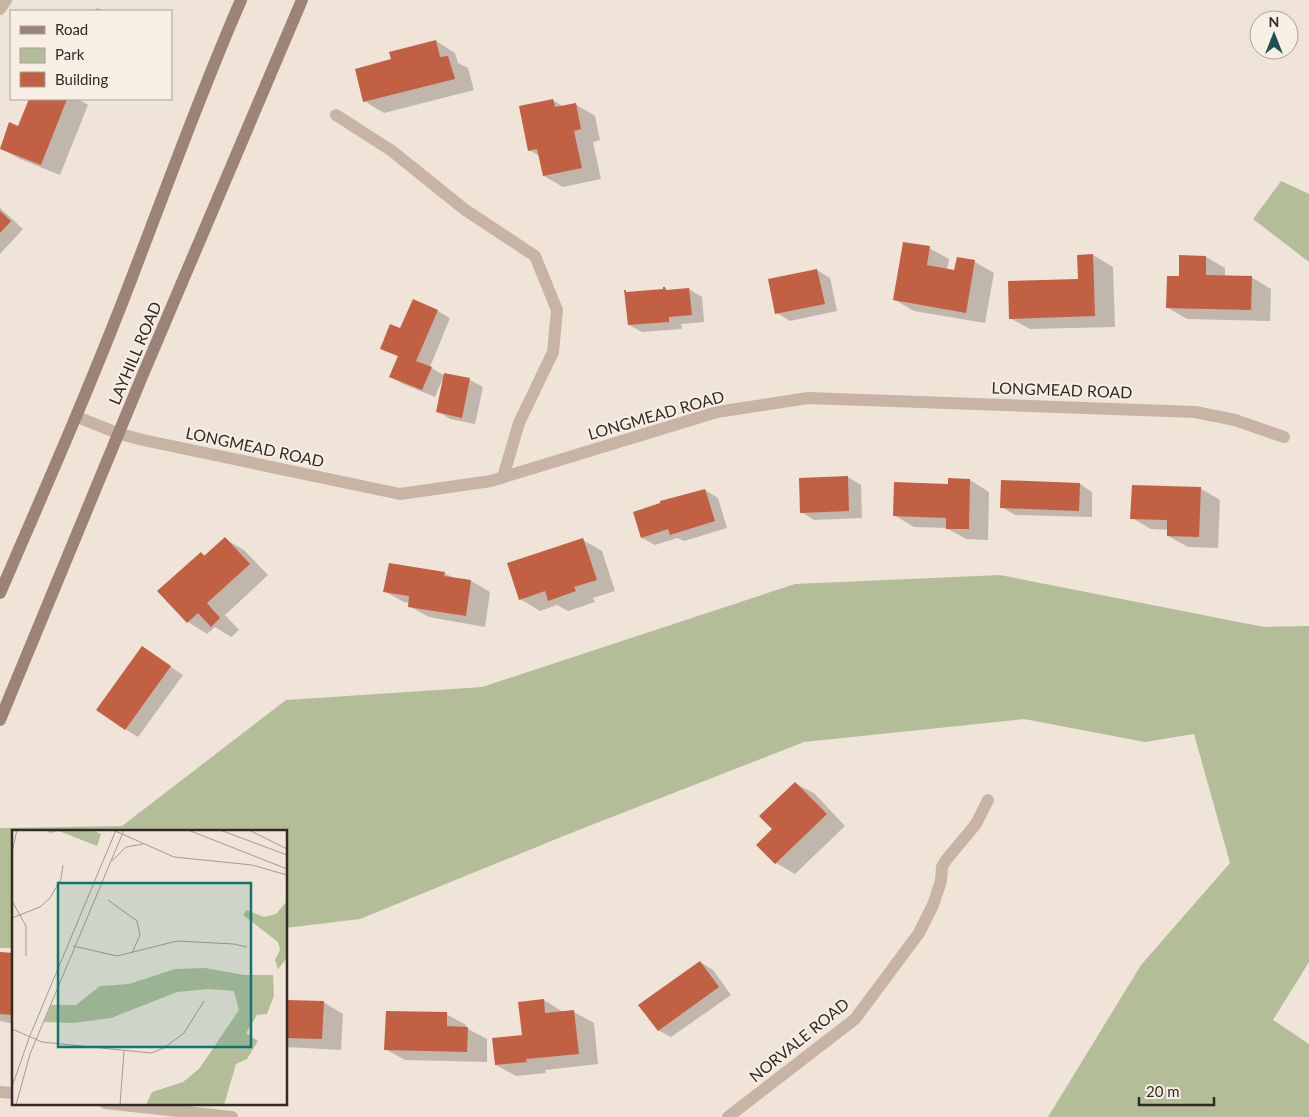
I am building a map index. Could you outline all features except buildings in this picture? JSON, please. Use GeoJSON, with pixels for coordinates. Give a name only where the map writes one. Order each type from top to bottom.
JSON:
{"type":"FeatureCollection","features":[{"type":"Feature","properties":{"kind":"main road","name":"LAYHILL ROAD"},"geometry":{"type":"LineString","coordinates":[[0,593],[77,417],[217,54],[240,0]]}},
{"type":"Feature","properties":{"kind":"main road","name":"LAYHILL ROAD"},"geometry":{"type":"LineString","coordinates":[[0,720],[302,0]]}},
{"type":"Feature","properties":{"kind":"street"},"geometry":{"type":"LineString","coordinates":[[0,9],[6,0]]}},
{"type":"Feature","properties":{"kind":"street"},"geometry":{"type":"LineString","coordinates":[[336,115],[392,151],[464,209],[535,256],[557,310],[553,352],[519,423],[503,478]]}},
{"type":"Feature","properties":{"kind":"street","name":"LONGMEAD ROAD"},"geometry":{"type":"LineString","coordinates":[[77,417],[120,434],[400,494],[491,481],[717,412],[808,398],[1195,412],[1235,420],[1284,437]]}},
{"type":"Feature","properties":{"kind":"street","name":"NORVALE ROAD"},"geometry":{"type":"LineString","coordinates":[[728,1117],[855,1018],[919,933],[933,905],[941,881],[942,867],[976,824],[988,800]]}},
{"type":"Feature","properties":{"kind":"street"},"geometry":{"type":"LineString","coordinates":[[114,1104],[232,1117]]}},
{"type":"Feature","properties":{"kind":"green space"},"geometry":{"type":"Polygon","coordinates":[[[1281,181],[1309,194],[1309,262],[1253,219],[1281,181]]]}},
{"type":"Feature","properties":{"kind":"green space"},"geometry":{"type":"Polygon","coordinates":[[[1000,575],[1264,627],[1309,626],[1309,962],[1273,1020],[1309,1044],[1309,1117],[1048,1117],[1141,965],[1230,863],[1194,734],[1145,742],[1024,719],[804,742],[566,835],[360,919],[288,928],[288,830],[12,830],[12,948],[0,948],[0,828],[122,826],[286,700],[482,687],[795,584],[1000,575]]]}}]}
